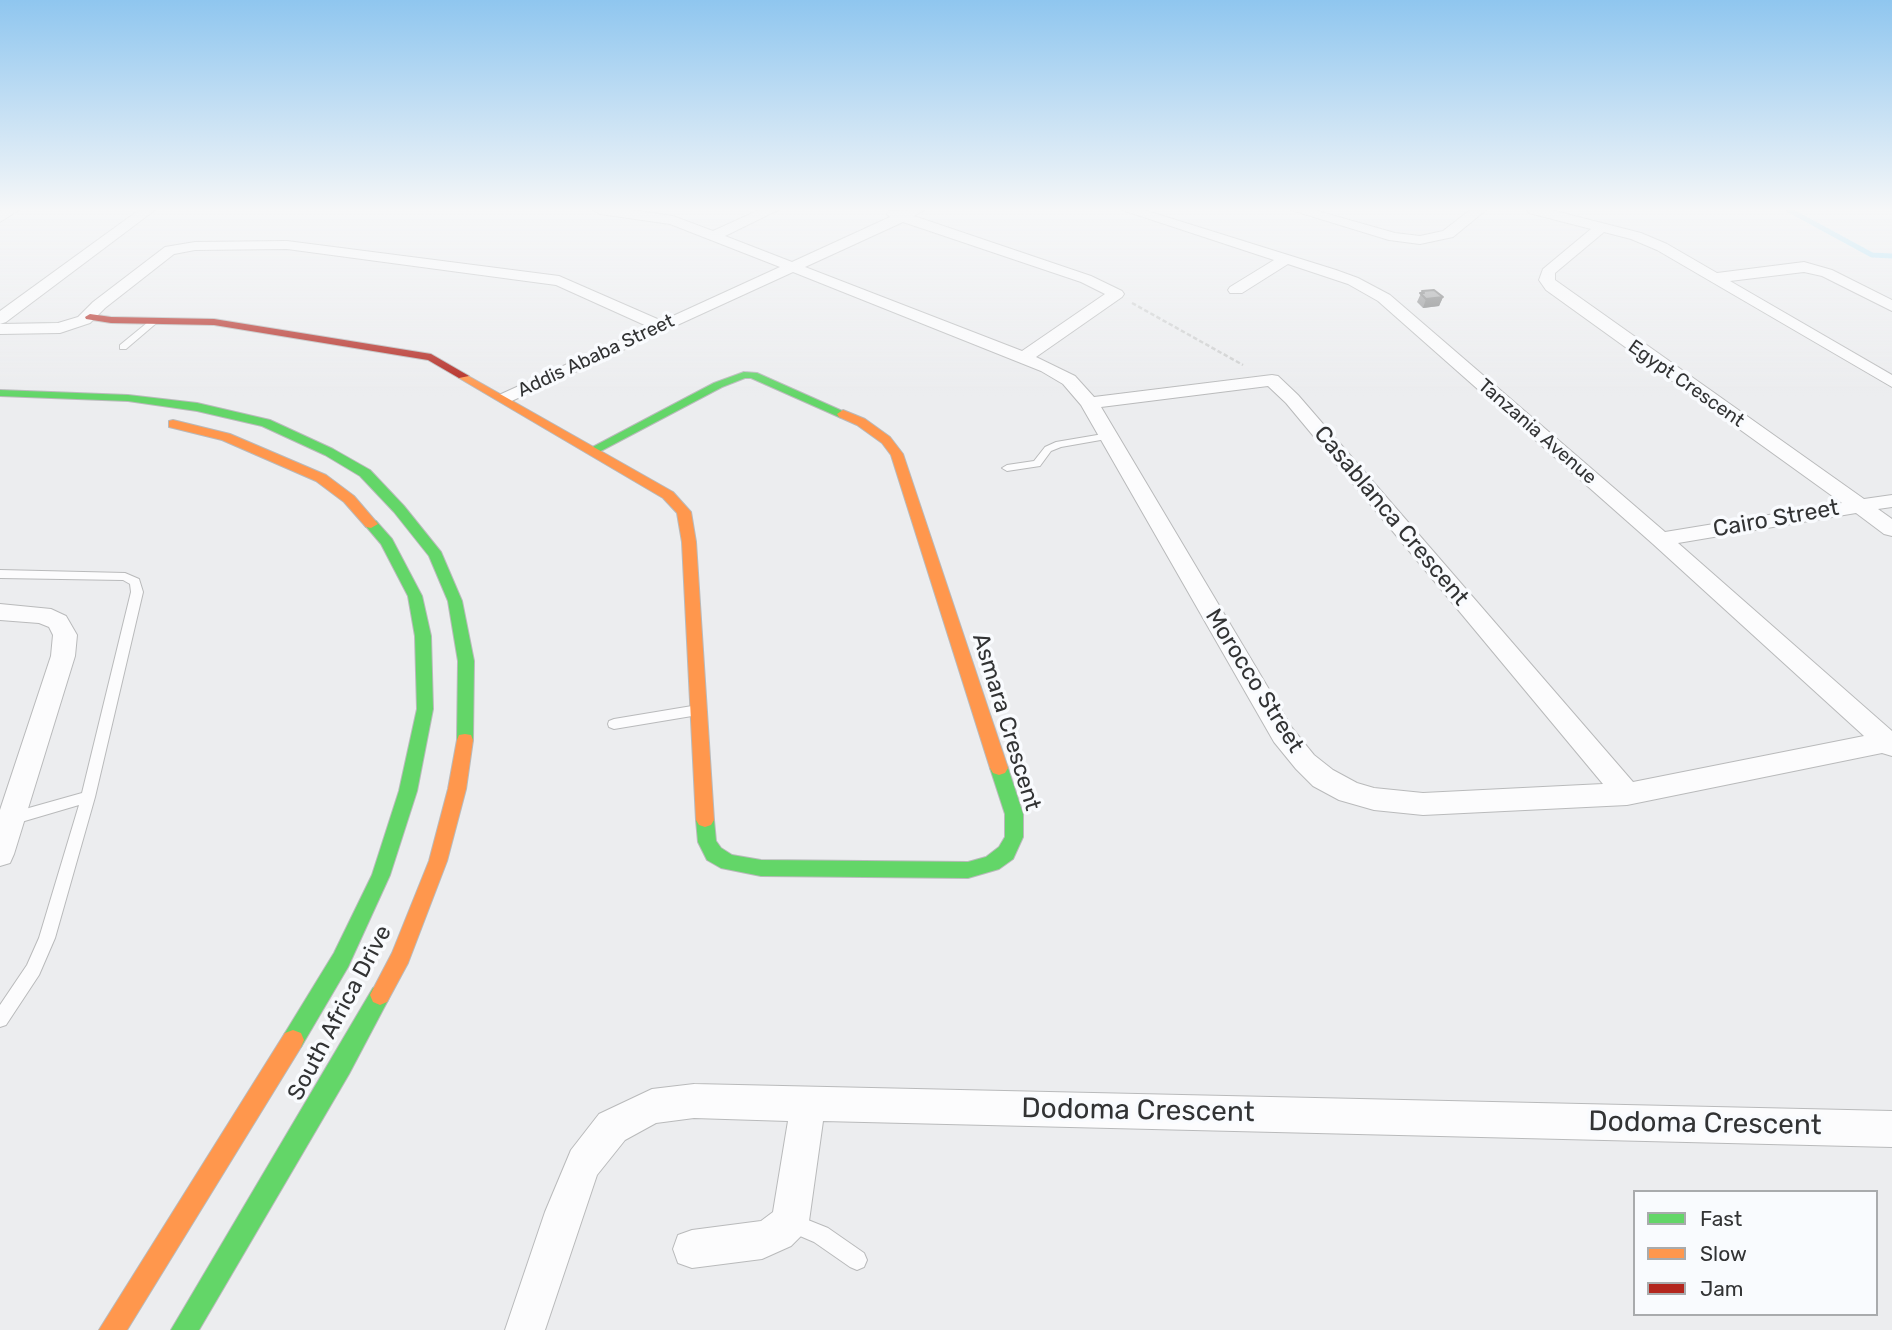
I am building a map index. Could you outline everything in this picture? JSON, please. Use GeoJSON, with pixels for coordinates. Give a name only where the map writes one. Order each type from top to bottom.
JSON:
{"type":"FeatureCollection","features":[{"type":"Feature","properties":{"kind":"street"},"geometry":{"type":"LineString","coordinates":[[0,319],[64,272]]}},
{"type":"Feature","properties":{"kind":"street"},"geometry":{"type":"LineString","coordinates":[[90,317],[99,304],[141,272]]}},
{"type":"Feature","properties":{"kind":"street"},"geometry":{"type":"LineString","coordinates":[[492,272],[559,281],[661,326]]}},
{"type":"Feature","properties":{"kind":"street","name":"Addis Ababa Street"},"geometry":{"type":"LineString","coordinates":[[505,399],[781,272]]}},
{"type":"Feature","properties":{"kind":"street","name":"Morocco Street"},"geometry":{"type":"LineString","coordinates":[[805,272],[1023,358],[1058,373],[1079,389],[1283,735],[1304,762],[1323,778],[1349,792],[1374,799],[1423,804],[1627,794],[1890,744]]}},
{"type":"Feature","properties":{"kind":"street"},"geometry":{"type":"LineString","coordinates":[[1023,358],[1116,294],[1065,272]]}},
{"type":"Feature","properties":{"kind":"street"},"geometry":{"type":"LineString","coordinates":[[1236,290],[1265,272]]}},
{"type":"Feature","properties":{"kind":"street","name":"Tanzania Avenue"},"geometry":{"type":"LineString","coordinates":[[1326,272],[1353,281],[1384,298],[1661,539],[1890,744]]}},
{"type":"Feature","properties":{"kind":"street","name":"Egypt Crescent"},"geometry":{"type":"LineString","coordinates":[[1548,272],[1547,280],[1551,287],[1892,529]]}},
{"type":"Feature","properties":{"kind":"street"},"geometry":{"type":"LineString","coordinates":[[1704,272],[1892,382]]}},
{"type":"Feature","properties":{"kind":"street"},"geometry":{"type":"LineString","coordinates":[[1715,278],[1757,272]]}},
{"type":"Feature","properties":{"kind":"street"},"geometry":{"type":"LineString","coordinates":[[1822,272],[1892,306]]}},
{"type":"Feature","properties":{"kind":"street"},"geometry":{"type":"LineString","coordinates":[[0,329],[60,328],[90,317],[111,320],[214,322],[421,354],[443,363],[593,450]]}},
{"type":"Feature","properties":{"kind":"street","name":"Asmara Crescent"},"geometry":{"type":"LineString","coordinates":[[753,375],[861,422],[886,440],[897,454],[1014,814],[1014,837],[1006,853],[992,863],[968,870],[761,869],[728,862],[714,854],[707,842],[689,541],[684,512],[668,495],[593,450],[718,385],[753,375]]}},
{"type":"Feature","properties":{"kind":"street"},"geometry":{"type":"LineString","coordinates":[[1089,403],[1272,380]]}},
{"type":"Feature","properties":{"kind":"street","name":"Casablanca Crescent"},"geometry":{"type":"LineString","coordinates":[[1272,380],[1292,399],[1627,794]]}},
{"type":"Feature","properties":{"kind":"street","name":"South Africa Drive"},"geometry":{"type":"LineString","coordinates":[[0,393],[128,398],[198,407],[266,423],[329,452],[365,473],[399,509],[436,555],[455,601],[466,661],[466,732],[457,789],[438,861],[401,957],[341,1066],[184,1330]]}},
{"type":"Feature","properties":{"kind":"street"},"geometry":{"type":"LineString","coordinates":[[11,410],[111,414]]}},
{"type":"Feature","properties":{"kind":"street","name":"South Africa Drive"},"geometry":{"type":"LineString","coordinates":[[112,1330],[242,1125],[341,960],[381,874],[408,791],[425,709],[423,636],[415,596],[387,542],[349,499],[321,478],[286,461],[226,437],[152,420]]}},
{"type":"Feature","properties":{"kind":"street","name":"Cairo Street"},"geometry":{"type":"LineString","coordinates":[[1661,539],[1892,501]]}},
{"type":"Feature","properties":{"kind":"street"},"geometry":{"type":"LineString","coordinates":[[0,612],[43,615],[58,622],[65,635],[63,656],[0,854]]}},
{"type":"Feature","properties":{"kind":"street","name":"Dodoma Crescent"},"geometry":{"type":"LineString","coordinates":[[525,1330],[564,1212],[584,1163],[612,1127],[652,1105],[695,1101],[1892,1129]]}},
{"type":"Feature","properties":{"kind":"street"},"geometry":{"type":"LineString","coordinates":[[692,1249],[762,1240],[778,1233],[790,1221],[808,1104]]}},
{"type":"Feature","properties":{"kind":"lane"},"geometry":{"type":"LineString","coordinates":[[122,347],[156,320]]}},
{"type":"Feature","properties":{"kind":"lane"},"geometry":{"type":"LineString","coordinates":[[1007,468],[1037,464],[1048,449],[1059,444],[1109,436]]}},
{"type":"Feature","properties":{"kind":"lane"},"geometry":{"type":"LineString","coordinates":[[0,574],[102,575],[135,582],[137,592],[134,615],[88,797],[47,938],[33,970],[0,1019]]}},
{"type":"Feature","properties":{"kind":"lane"},"geometry":{"type":"LineString","coordinates":[[614,723],[699,710]]}},
{"type":"Feature","properties":{"kind":"lane"},"geometry":{"type":"LineString","coordinates":[[11,819],[88,797]]}},
{"type":"Feature","properties":{"kind":"lane"},"geometry":{"type":"LineString","coordinates":[[790,1221],[821,1235],[857,1260]]}},
{"type":"Feature","properties":{"kind":"path"},"geometry":{"type":"LineString","coordinates":[[1116,294],[1272,380]]}},
{"type":"Feature","properties":{"kind":"building"},"geometry":{"type":"Polygon","coordinates":[[[1434,290],[1443,297],[1426,299],[1420,293],[1424,293],[1422,291],[1434,290]]]}},
{"type":"Feature","properties":{"kind":"traffic: fast"},"geometry":{"type":"LineString","coordinates":[[593,450],[718,385],[744,375],[753,375],[843,414]]}},
{"type":"Feature","properties":{"kind":"traffic: fast"},"geometry":{"type":"LineString","coordinates":[[0,393],[128,398],[197,407],[266,423],[329,452],[365,473],[399,509],[436,555],[455,601],[466,661],[465,740]]}},
{"type":"Feature","properties":{"kind":"traffic: fast"},"geometry":{"type":"LineString","coordinates":[[293,1040],[341,960],[381,875],[408,791],[425,709],[423,636],[415,596],[387,542],[371,524]]}},
{"type":"Feature","properties":{"kind":"traffic: fast"},"geometry":{"type":"LineString","coordinates":[[705,820],[707,842],[714,854],[728,862],[761,868],[968,870],[992,863],[1006,853],[1014,837],[1014,814],[999,768]]}},
{"type":"Feature","properties":{"kind":"traffic: fast"},"geometry":{"type":"LineString","coordinates":[[184,1330],[341,1066],[380,995]]}},
{"type":"Feature","properties":{"kind":"traffic: slow"},"geometry":{"type":"LineString","coordinates":[[463,376],[668,495],[684,512],[689,542],[705,820]]}},
{"type":"Feature","properties":{"kind":"traffic: slow"},"geometry":{"type":"LineString","coordinates":[[843,414],[861,422],[886,440],[897,454],[999,768]]}},
{"type":"Feature","properties":{"kind":"traffic: slow"},"geometry":{"type":"LineString","coordinates":[[173,424],[226,437],[321,478],[349,499],[371,524]]}},
{"type":"Feature","properties":{"kind":"traffic: slow"},"geometry":{"type":"LineString","coordinates":[[380,995],[401,957],[438,861],[457,789],[465,740]]}},
{"type":"Feature","properties":{"kind":"traffic: slow"},"geometry":{"type":"LineString","coordinates":[[112,1330],[293,1040]]}},
{"type":"Feature","properties":{"kind":"traffic: jam"},"geometry":{"type":"LineString","coordinates":[[90,317],[111,320],[214,322],[431,357],[463,376]]}}]}
